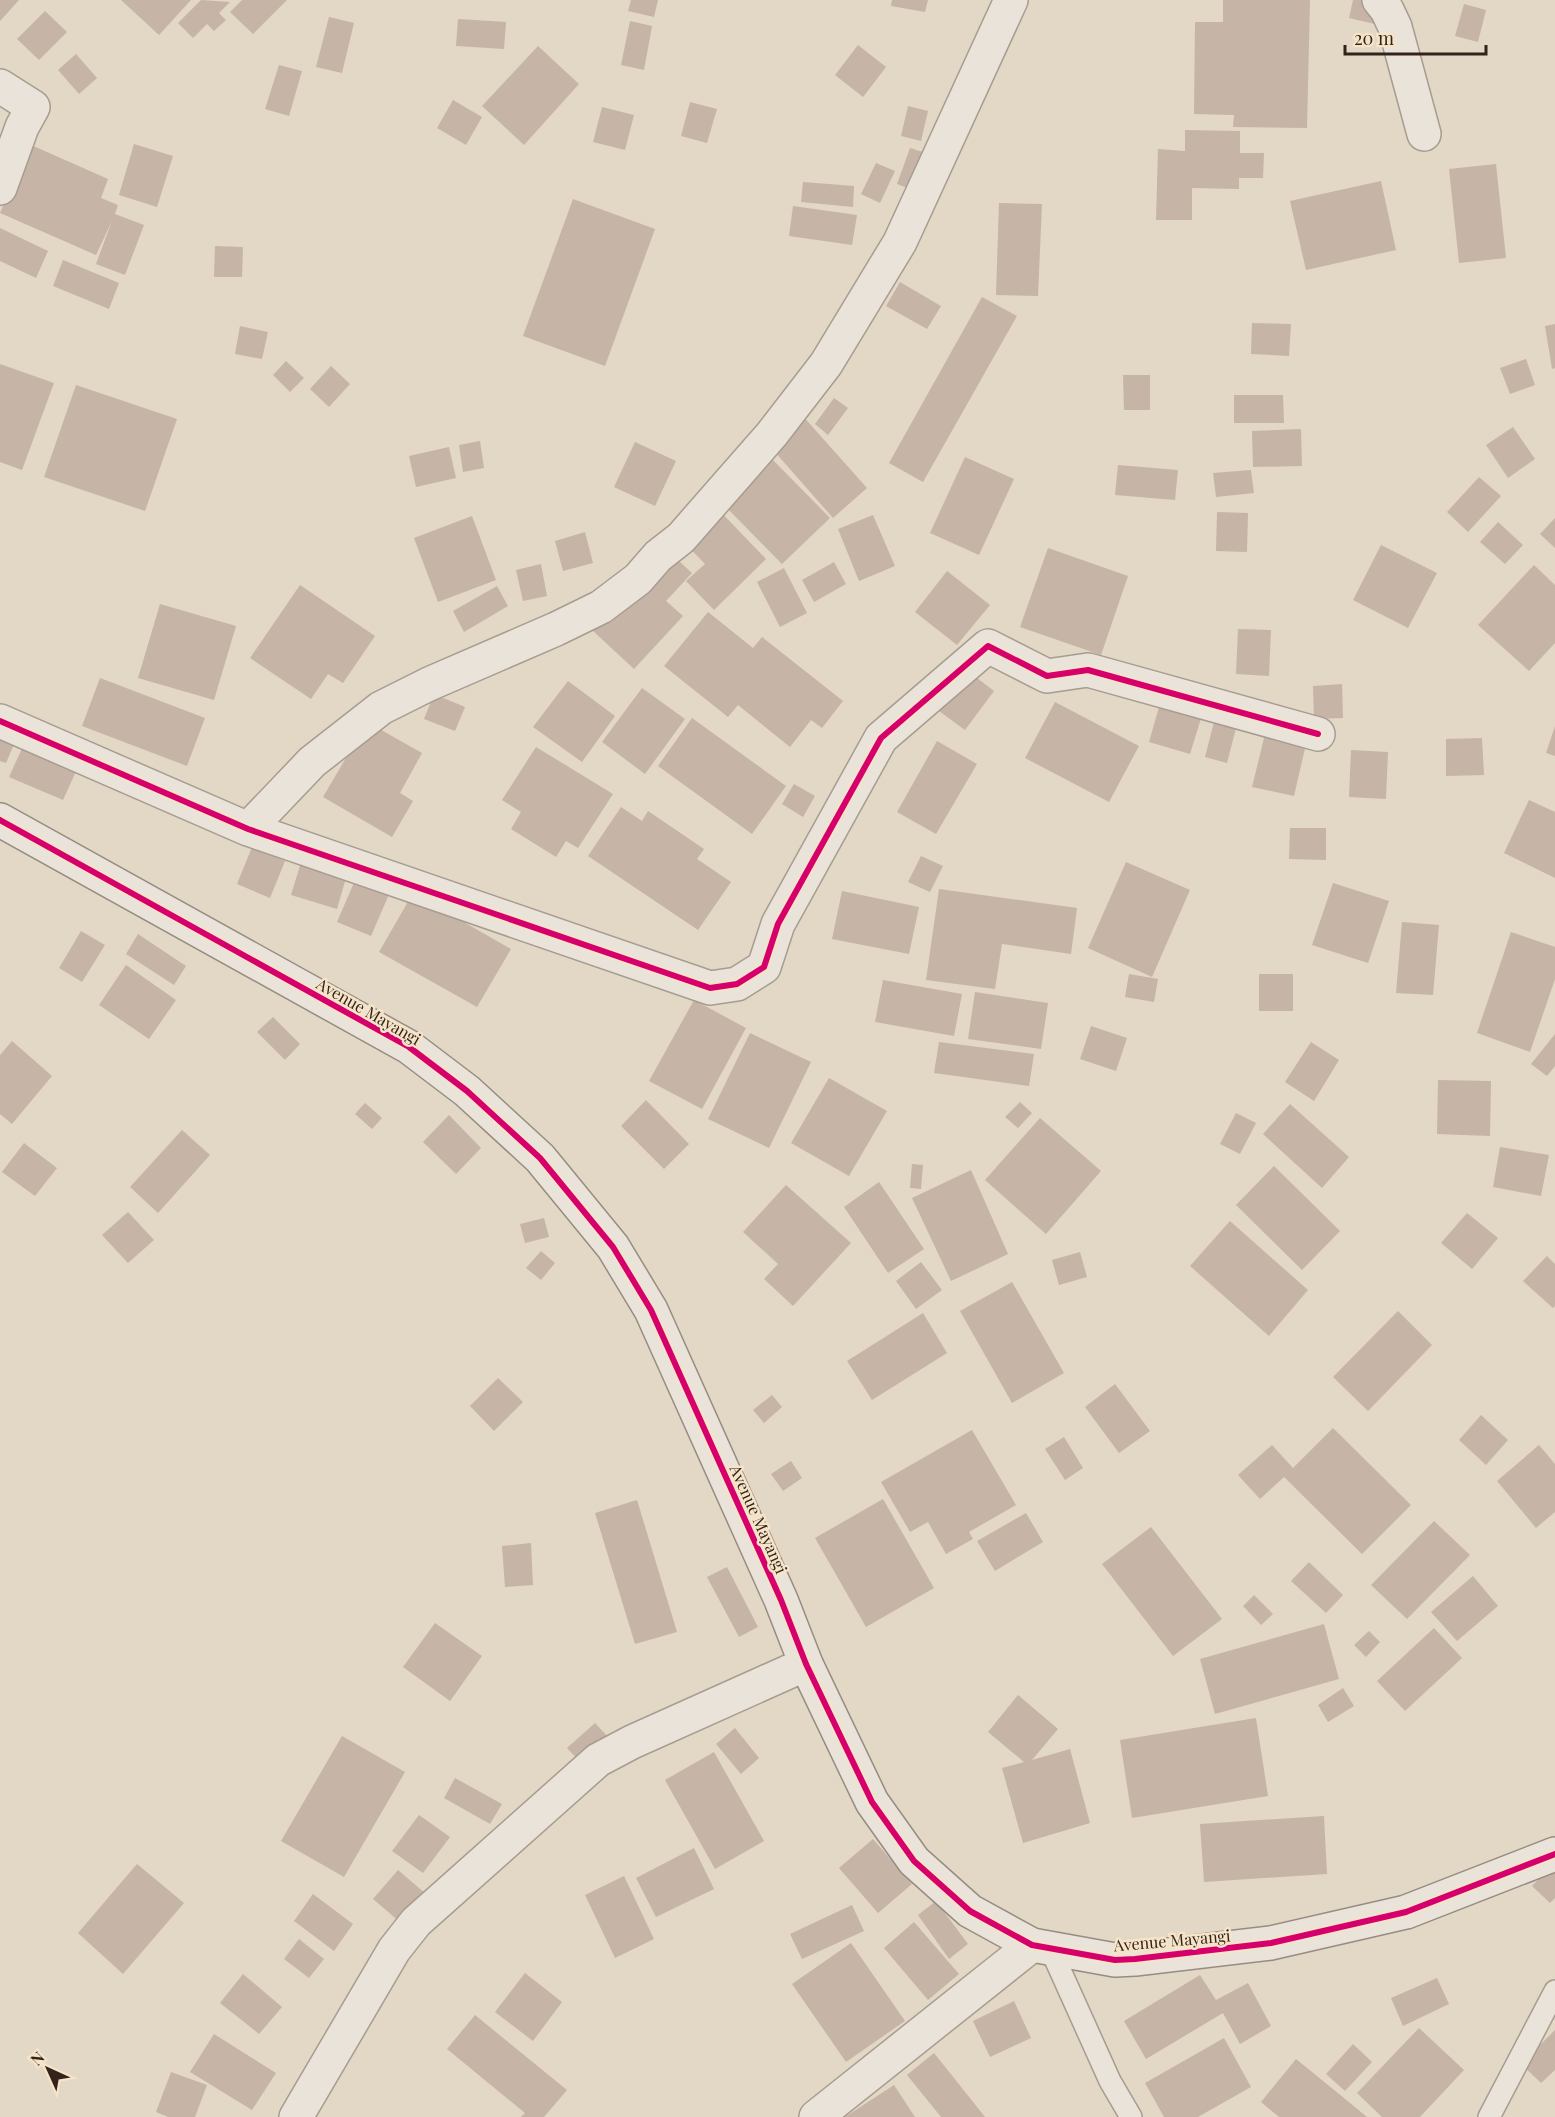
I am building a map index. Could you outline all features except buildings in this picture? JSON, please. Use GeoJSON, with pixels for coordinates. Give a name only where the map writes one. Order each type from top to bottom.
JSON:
{"type":"FeatureCollection","features":[{"type":"Feature","properties":{"kind":"street"},"geometry":{"type":"LineString","coordinates":[[248,829],[312,762],[381,708],[601,607],[638,579],[657,556],[681,538],[772,434],[826,364],[900,242],[1011,0]]}},
{"type":"Feature","properties":{"kind":"street"},"geometry":{"type":"LineString","coordinates":[[1379,0],[1395,27],[1424,134]]}},
{"type":"Feature","properties":{"kind":"street"},"geometry":{"type":"LineString","coordinates":[[0,86],[33,107],[22,127],[0,188]]}},
{"type":"Feature","properties":{"kind":"street"},"geometry":{"type":"LineString","coordinates":[[0,721],[248,829],[710,988],[737,984],[764,967],[778,924],[881,738],[988,646],[1047,676],[1088,670],[1318,734]]}},
{"type":"Feature","properties":{"kind":"street","name":"Avenue Mayangi"},"geometry":{"type":"LineString","coordinates":[[0,820],[409,1047],[467,1091],[540,1158],[613,1247],[651,1310],[781,1600],[806,1664],[872,1802],[914,1861],[970,1911],[1042,1947],[1115,1960],[1271,1943],[1406,1912],[1555,1854]]}},
{"type":"Feature","properties":{"kind":"street"},"geometry":{"type":"LineString","coordinates":[[296,2117],[394,1950],[416,1922],[598,1760],[632,1742],[806,1664]]}},
{"type":"Feature","properties":{"kind":"street"},"geometry":{"type":"LineString","coordinates":[[816,2117],[1042,1947]]}},
{"type":"Feature","properties":{"kind":"lane"},"geometry":{"type":"LineString","coordinates":[[1042,1947],[1110,2081],[1131,2117]]}},
{"type":"Feature","properties":{"kind":"lane"},"geometry":{"type":"LineString","coordinates":[[1489,2117],[1555,1991]]}},
{"type":"Feature","properties":{"kind":"cycle path"},"geometry":{"type":"LineString","coordinates":[[0,721],[248,829],[710,988],[737,984],[764,967],[778,924],[881,738],[988,646],[1047,676],[1088,670],[1318,734]]}},
{"type":"Feature","properties":{"kind":"cycle path"},"geometry":{"type":"LineString","coordinates":[[0,820],[409,1047],[467,1091],[540,1158],[613,1247],[651,1310],[781,1600],[806,1664],[872,1802],[914,1861],[970,1911],[1032,1945],[1115,1960],[1135,1959],[1271,1943],[1406,1912],[1555,1854]]}}]}
